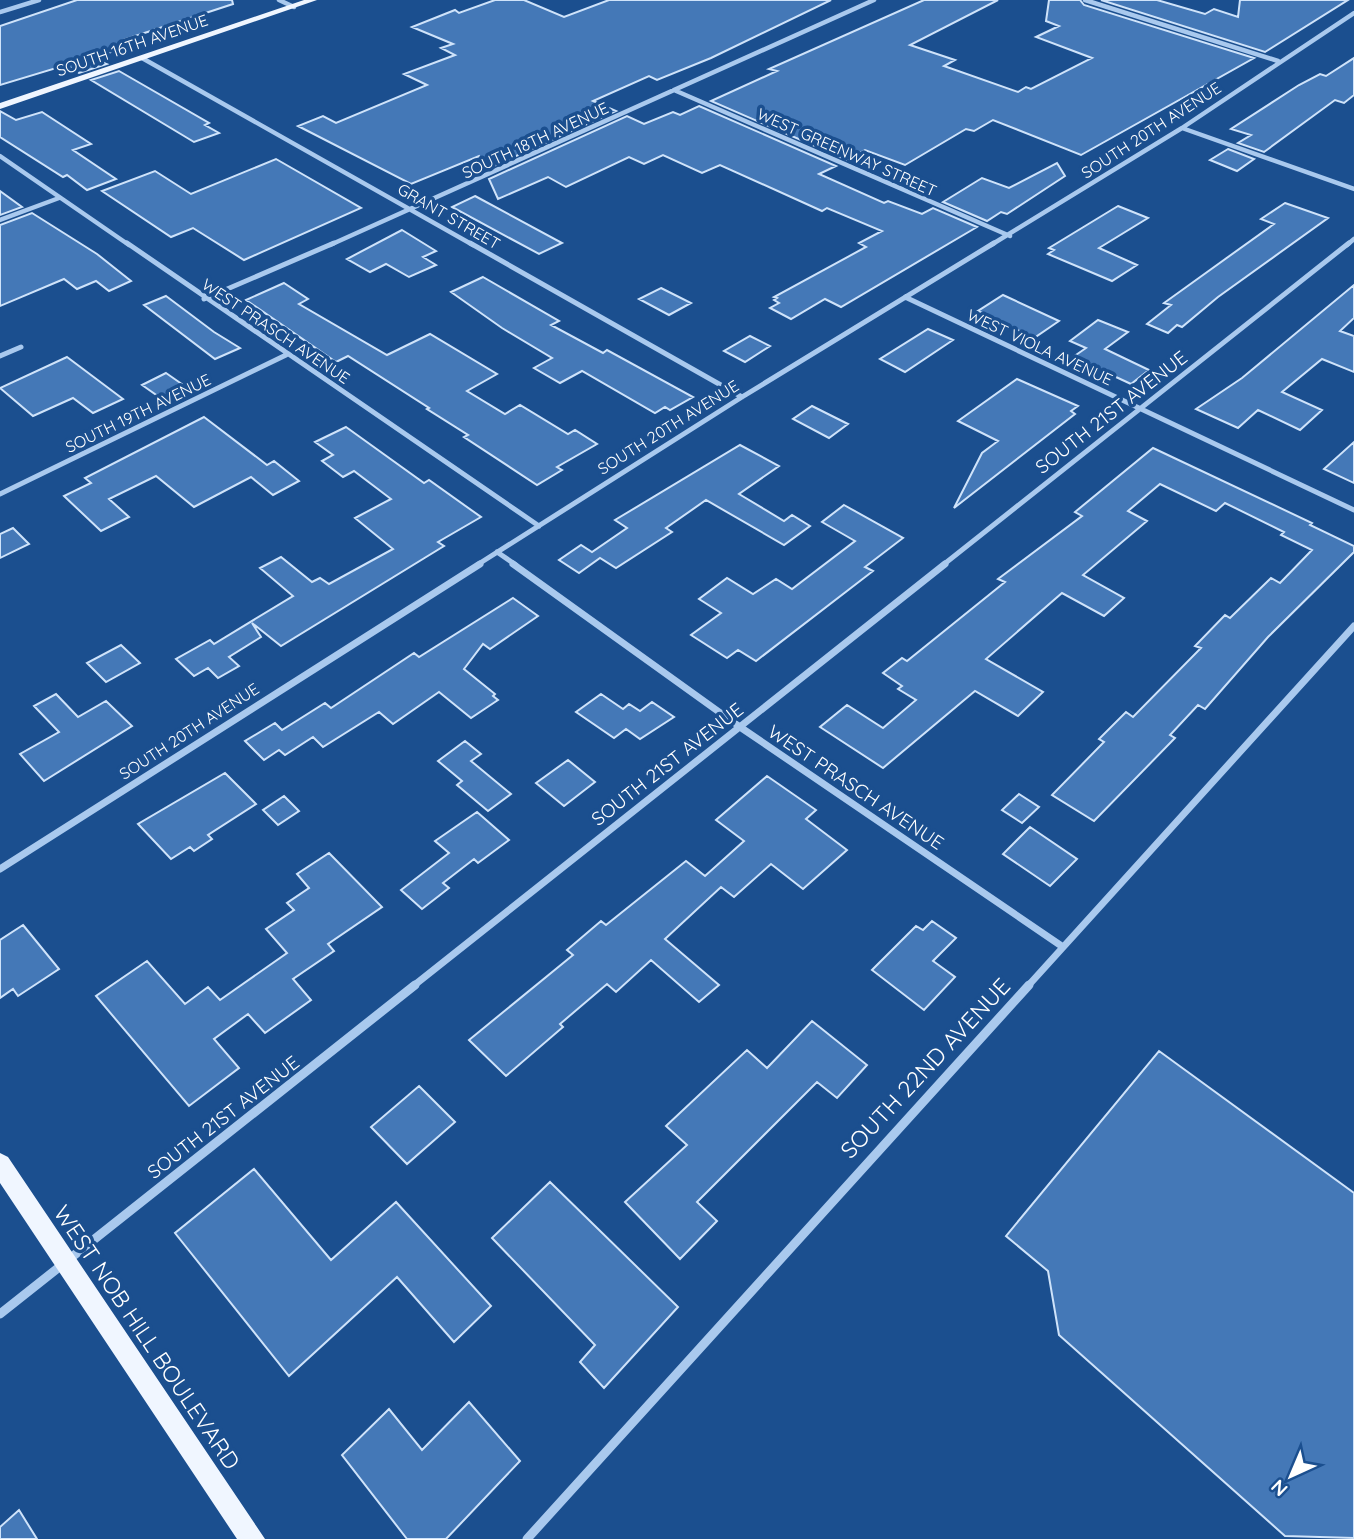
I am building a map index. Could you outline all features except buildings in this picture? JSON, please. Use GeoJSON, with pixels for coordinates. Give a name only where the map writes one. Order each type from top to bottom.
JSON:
{"type":"FeatureCollection","features":[{"type":"Feature","properties":{"kind":"main road","name":"SOUTH 16TH AVENUE"},"geometry":{"type":"LineString","coordinates":[[0,106],[313,0]]}},
{"type":"Feature","properties":{"kind":"main road","name":"WEST NOB HILL BOULEVARD"},"geometry":{"type":"LineString","coordinates":[[0,1164],[252,1539]]}},
{"type":"Feature","properties":{"kind":"street"},"geometry":{"type":"LineString","coordinates":[[0,12],[39,0]]}},
{"type":"Feature","properties":{"kind":"street"},"geometry":{"type":"LineString","coordinates":[[279,0],[294,6]]}},
{"type":"Feature","properties":{"kind":"street","name":"SOUTH 18TH AVENUE"},"geometry":{"type":"LineString","coordinates":[[204,299],[413,209],[874,0]]}},
{"type":"Feature","properties":{"kind":"street"},"geometry":{"type":"LineString","coordinates":[[1085,0],[1278,61]]}},
{"type":"Feature","properties":{"kind":"street","name":"SOUTH 20TH AVENUE"},"geometry":{"type":"LineString","coordinates":[[0,869],[742,397],[1010,236],[1182,128],[1278,61],[1354,13]]}},
{"type":"Feature","properties":{"kind":"street","name":"GRANT STREET"},"geometry":{"type":"LineString","coordinates":[[142,58],[742,397]]}},
{"type":"Feature","properties":{"kind":"street","name":"WEST GREENWAY STREET"},"geometry":{"type":"LineString","coordinates":[[674,90],[1010,236]]}},
{"type":"Feature","properties":{"kind":"street"},"geometry":{"type":"LineString","coordinates":[[1182,128],[1354,189]]}},
{"type":"Feature","properties":{"kind":"street","name":"WEST PRASCH AVENUE"},"geometry":{"type":"LineString","coordinates":[[0,156],[204,299],[539,526]]}},
{"type":"Feature","properties":{"kind":"street"},"geometry":{"type":"LineString","coordinates":[[0,220],[59,198]]}},
{"type":"Feature","properties":{"kind":"street","name":"SOUTH 21ST AVENUE"},"geometry":{"type":"LineString","coordinates":[[0,1314],[1354,239]]}},
{"type":"Feature","properties":{"kind":"street","name":"WEST VIOLA AVENUE"},"geometry":{"type":"LineString","coordinates":[[905,297],[1354,510]]}},
{"type":"Feature","properties":{"kind":"street"},"geometry":{"type":"LineString","coordinates":[[0,356],[21,347]]}},
{"type":"Feature","properties":{"kind":"street","name":"SOUTH 19TH AVENUE"},"geometry":{"type":"LineString","coordinates":[[0,494],[286,355]]}},
{"type":"Feature","properties":{"kind":"street","name":"WEST PRASCH AVENUE"},"geometry":{"type":"LineString","coordinates":[[497,552],[740,726],[1063,947]]}},
{"type":"Feature","properties":{"kind":"street","name":"SOUTH 22ND AVENUE"},"geometry":{"type":"LineString","coordinates":[[527,1539],[1354,626]]}}]}
